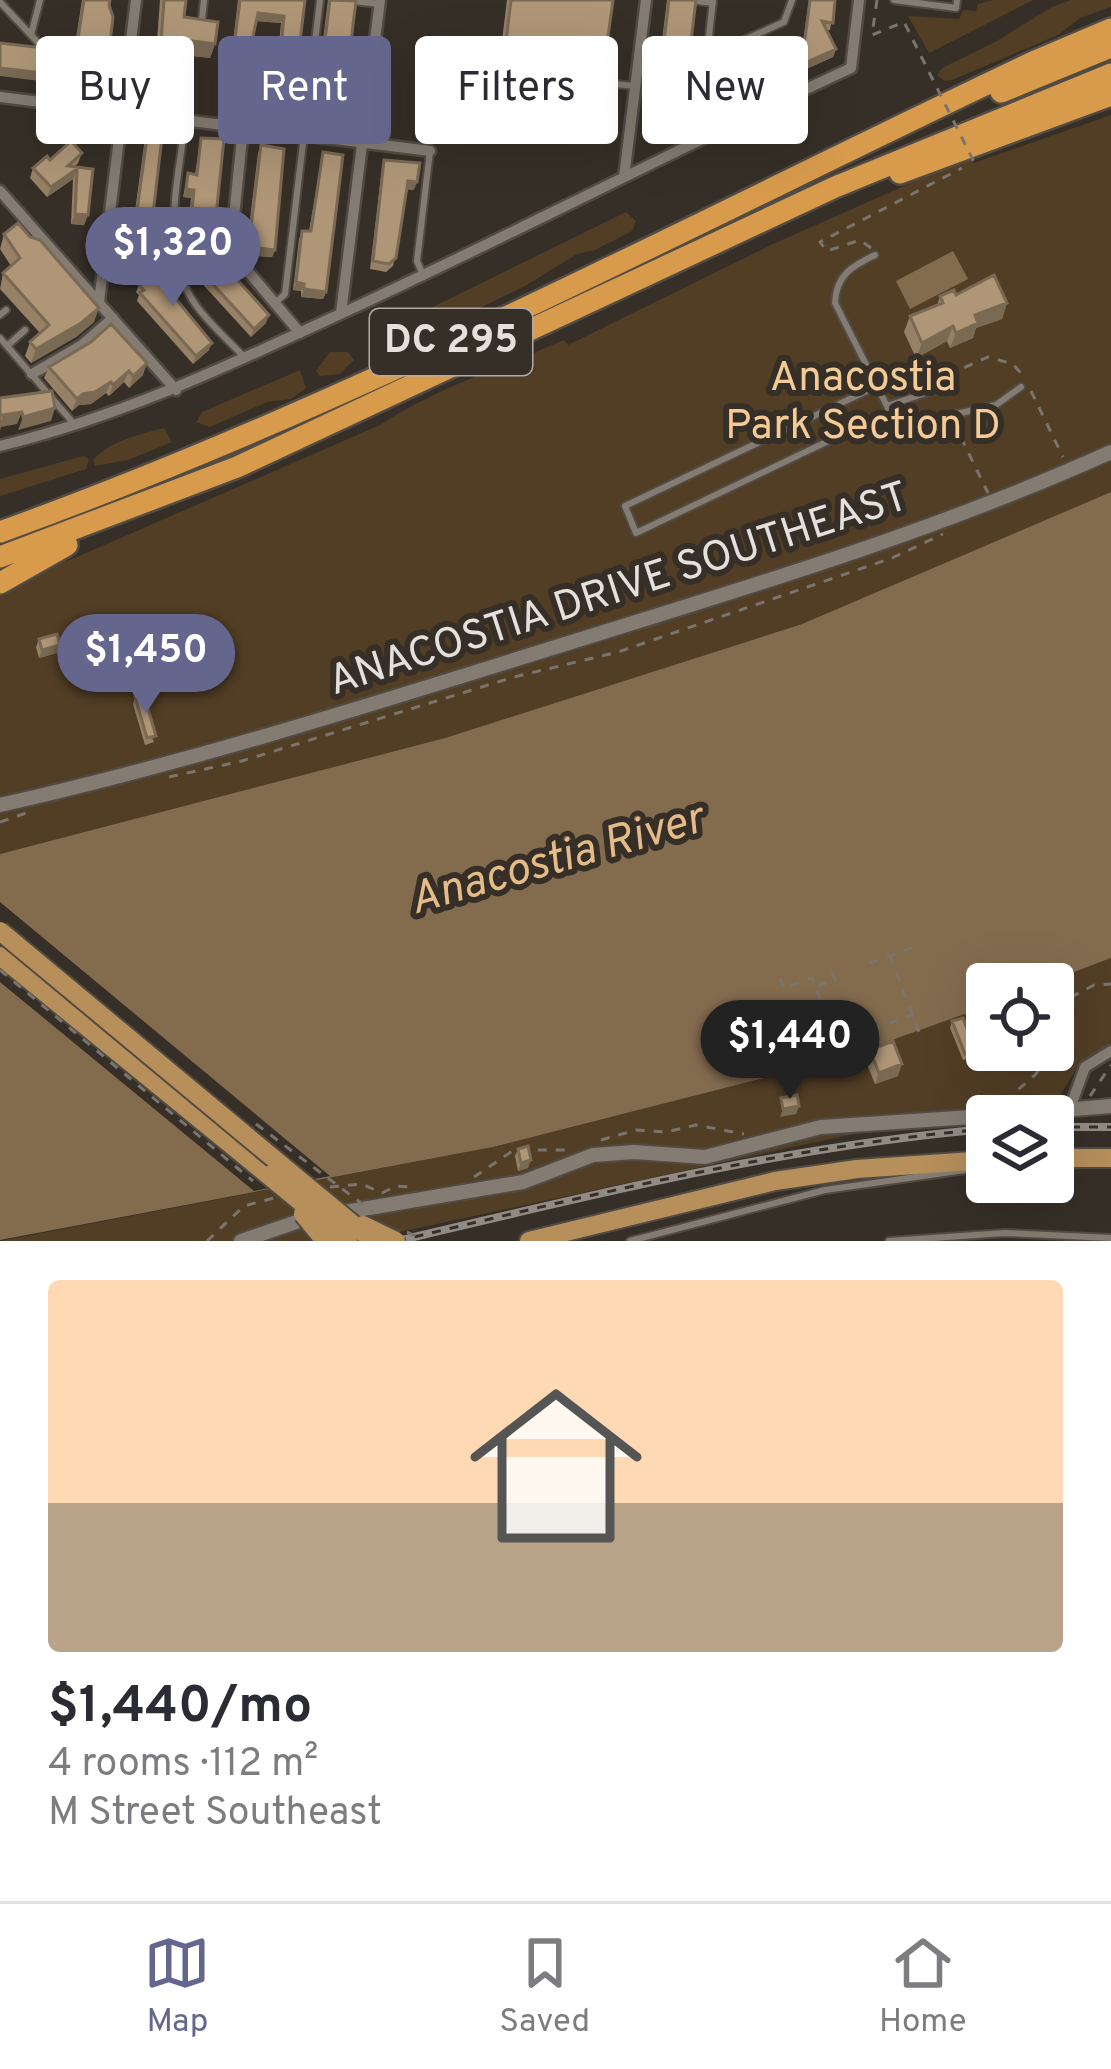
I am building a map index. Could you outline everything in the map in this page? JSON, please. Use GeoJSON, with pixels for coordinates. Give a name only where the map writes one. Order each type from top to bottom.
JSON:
{"type":"FeatureCollection","features":[{"type":"Feature","properties":{"kind":"highway","name":"DC 295"},"geometry":{"type":"LineString","coordinates":[[0,532],[303,412],[783,180],[1111,29]]}},
{"type":"Feature","properties":{"kind":"highway"},"geometry":{"type":"LineString","coordinates":[[783,180],[1111,47]]}},
{"type":"Feature","properties":{"kind":"highway","name":"DC 295"},"geometry":{"type":"LineString","coordinates":[[0,557],[161,498],[331,425],[703,246],[910,154],[1111,74]]}},
{"type":"Feature","properties":{"kind":"highway"},"geometry":{"type":"LineString","coordinates":[[703,246],[1111,95]]}},
{"type":"Feature","properties":{"kind":"highway"},"geometry":{"type":"LineString","coordinates":[[0,520],[113,491]]}},
{"type":"Feature","properties":{"kind":"highway"},"geometry":{"type":"LineString","coordinates":[[0,583],[161,498]]}},
{"type":"Feature","properties":{"kind":"main road"},"geometry":{"type":"LineString","coordinates":[[0,931],[373,1241]]}},
{"type":"Feature","properties":{"kind":"main road"},"geometry":{"type":"LineString","coordinates":[[0,956],[264,1180],[348,1241]]}},
{"type":"Feature","properties":{"kind":"main road"},"geometry":{"type":"LineString","coordinates":[[1074,1159],[1111,1162]]}},
{"type":"Feature","properties":{"kind":"main road"},"geometry":{"type":"LineString","coordinates":[[529,1241],[794,1177],[966,1162]]}},
{"type":"Feature","properties":{"kind":"main road"},"geometry":{"type":"LineString","coordinates":[[264,1180],[325,1241]]}},
{"type":"Feature","properties":{"kind":"main road"},"geometry":{"type":"LineString","coordinates":[[333,1205],[398,1235]]}},
{"type":"Feature","properties":{"kind":"street"},"geometry":{"type":"LineString","coordinates":[[132,36],[136,0]]}},
{"type":"Feature","properties":{"kind":"street"},"geometry":{"type":"LineString","coordinates":[[624,177],[646,0]]}},
{"type":"Feature","properties":{"kind":"street"},"geometry":{"type":"LineString","coordinates":[[808,89],[851,68],[860,0]]}},
{"type":"Feature","properties":{"kind":"street"},"geometry":{"type":"LineString","coordinates":[[376,36],[380,2]]}},
{"type":"Feature","properties":{"kind":"street"},"geometry":{"type":"LineString","coordinates":[[0,98],[36,102]]}},
{"type":"Feature","properties":{"kind":"street"},"geometry":{"type":"LineString","coordinates":[[99,302],[118,144]]}},
{"type":"Feature","properties":{"kind":"street"},"geometry":{"type":"LineString","coordinates":[[241,144],[231,246],[300,333]]}},
{"type":"Feature","properties":{"kind":"street"},"geometry":{"type":"LineString","coordinates":[[341,313],[363,144]]}},
{"type":"Feature","properties":{"kind":"street"},"geometry":{"type":"LineString","coordinates":[[371,144],[430,151]]}},
{"type":"Feature","properties":{"kind":"street"},"geometry":{"type":"LineString","coordinates":[[0,446],[176,389],[693,144]]}},
{"type":"Feature","properties":{"kind":"street"},"geometry":{"type":"LineString","coordinates":[[0,191],[176,389]]}},
{"type":"Feature","properties":{"kind":"street"},"geometry":{"type":"LineString","coordinates":[[32,374],[86,343],[113,318]]}},
{"type":"Feature","properties":{"kind":"street","name":"ANACOSTIA DRIVE SOUTHEAST"},"geometry":{"type":"LineString","coordinates":[[0,806],[222,751],[848,556],[1111,452]]}},
{"type":"Feature","properties":{"kind":"street"},"geometry":{"type":"LineString","coordinates":[[1074,1099],[1085,1067],[1111,1051]]}},
{"type":"Feature","properties":{"kind":"street"},"geometry":{"type":"LineString","coordinates":[[1074,1111],[1111,1106]]}},
{"type":"Feature","properties":{"kind":"street"},"geometry":{"type":"LineString","coordinates":[[241,1241],[297,1220],[523,1182],[593,1155],[634,1152],[705,1157],[821,1127],[966,1114]]}},
{"type":"Feature","properties":{"kind":"lane"},"geometry":{"type":"LineString","coordinates":[[31,35],[40,0]]}},
{"type":"Feature","properties":{"kind":"lane"},"geometry":{"type":"LineString","coordinates":[[202,19],[204,0]]}},
{"type":"Feature","properties":{"kind":"lane"},"geometry":{"type":"LineString","coordinates":[[315,36],[320,0]]}},
{"type":"Feature","properties":{"kind":"lane"},"geometry":{"type":"LineString","coordinates":[[344,0],[380,2]]}},
{"type":"Feature","properties":{"kind":"lane"},"geometry":{"type":"LineString","coordinates":[[690,0],[713,1],[709,36]]}},
{"type":"Feature","properties":{"kind":"lane"},"geometry":{"type":"LineString","coordinates":[[752,36],[784,22],[792,0]]}},
{"type":"Feature","properties":{"kind":"lane"},"geometry":{"type":"LineString","coordinates":[[894,0],[956,8],[957,0]]}},
{"type":"Feature","properties":{"kind":"lane"},"geometry":{"type":"LineString","coordinates":[[0,2],[36,40]]}},
{"type":"Feature","properties":{"kind":"lane"},"geometry":{"type":"LineString","coordinates":[[618,84],[635,86]]}},
{"type":"Feature","properties":{"kind":"lane"},"geometry":{"type":"LineString","coordinates":[[182,144],[173,227],[177,262],[199,309],[245,358]]}},
{"type":"Feature","properties":{"kind":"lane"},"geometry":{"type":"LineString","coordinates":[[275,303],[285,295],[301,144]]}},
{"type":"Feature","properties":{"kind":"lane"},"geometry":{"type":"LineString","coordinates":[[424,275],[417,260],[430,151]]}},
{"type":"Feature","properties":{"kind":"lane"},"geometry":{"type":"LineString","coordinates":[[875,255],[844,273],[835,303],[877,386],[889,412],[636,533],[625,506],[877,386]]}},
{"type":"Feature","properties":{"kind":"lane"},"geometry":{"type":"LineString","coordinates":[[7,346],[25,330]]}},
{"type":"Feature","properties":{"kind":"lane"},"geometry":{"type":"LineString","coordinates":[[0,338],[76,425]]}},
{"type":"Feature","properties":{"kind":"lane"},"geometry":{"type":"LineString","coordinates":[[886,406],[955,383]]}},
{"type":"Feature","properties":{"kind":"lane"},"geometry":{"type":"LineString","coordinates":[[953,414],[996,405],[1021,387]]}},
{"type":"Feature","properties":{"kind":"lane"},"geometry":{"type":"LineString","coordinates":[[1074,1165],[1111,1162]]}},
{"type":"Feature","properties":{"kind":"lane"},"geometry":{"type":"LineString","coordinates":[[630,1241],[825,1190],[966,1172]]}},
{"type":"Feature","properties":{"kind":"lane"},"geometry":{"type":"LineString","coordinates":[[890,1241],[1005,1233],[1111,1238]]}},
{"type":"Feature","properties":{"kind":"path"},"geometry":{"type":"LineString","coordinates":[[875,255],[867,241],[827,251],[820,242],[974,162],[904,22],[872,35],[877,0]]}},
{"type":"Feature","properties":{"kind":"path"},"geometry":{"type":"LineString","coordinates":[[953,414],[985,487]]}},
{"type":"Feature","properties":{"kind":"path"},"geometry":{"type":"LineString","coordinates":[[870,963],[915,947]]}},
{"type":"Feature","properties":{"kind":"path"},"geometry":{"type":"LineString","coordinates":[[890,956],[919,1032]]}},
{"type":"Feature","properties":{"kind":"path"},"geometry":{"type":"LineString","coordinates":[[815,987],[835,980],[829,964]]}},
{"type":"Feature","properties":{"kind":"path"},"geometry":{"type":"LineString","coordinates":[[0,970],[264,1180]]}},
{"type":"Feature","properties":{"kind":"path"},"geometry":{"type":"LineString","coordinates":[[802,970],[815,987],[842,1058]]}},
{"type":"Feature","properties":{"kind":"path"},"geometry":{"type":"LineString","coordinates":[[809,979],[811,970]]}},
{"type":"Feature","properties":{"kind":"path"},"geometry":{"type":"LineString","coordinates":[[794,973],[798,983]]}},
{"type":"Feature","properties":{"kind":"path"},"geometry":{"type":"LineString","coordinates":[[787,976],[791,986]]}},
{"type":"Feature","properties":{"kind":"path"},"geometry":{"type":"LineString","coordinates":[[780,978],[784,988],[809,979]]}},
{"type":"Feature","properties":{"kind":"path"},"geometry":{"type":"LineString","coordinates":[[1074,995],[1111,984]]}},
{"type":"Feature","properties":{"kind":"path"},"geometry":{"type":"LineString","coordinates":[[836,1042],[913,1015]]}},
{"type":"Feature","properties":{"kind":"path"},"geometry":{"type":"LineString","coordinates":[[1089,1097],[1111,1064]]}},
{"type":"Feature","properties":{"kind":"path"},"geometry":{"type":"LineString","coordinates":[[1013,1095],[1038,1071]]}},
{"type":"Feature","properties":{"kind":"path"},"geometry":{"type":"LineString","coordinates":[[256,1123],[376,1214]]}},
{"type":"Feature","properties":{"kind":"path"},"geometry":{"type":"LineString","coordinates":[[272,1197],[285,1208]]}},
{"type":"Feature","properties":{"kind":"path"},"geometry":{"type":"LineString","coordinates":[[398,1235],[420,1241]]}},
{"type":"Feature","properties":{"kind":"green space"},"geometry":{"type":"Polygon","coordinates":[[[1033,0],[929,53],[908,16],[959,19],[963,10],[976,11],[978,4],[1033,0]]]}},
{"type":"Feature","properties":{"kind":"green space"},"geometry":{"type":"Polygon","coordinates":[[[1071,0],[1111,0],[1111,7],[952,80],[937,75],[942,68],[1071,0]]]}},
{"type":"Feature","properties":{"kind":"green space","name":"Anacostia Park Section D"},"geometry":{"type":"Polygon","coordinates":[[[1111,115],[1111,492],[802,624],[445,738],[0,854],[0,590],[380,425],[470,379],[564,340],[568,345],[773,244],[970,157],[974,163],[1111,115]]]}},
{"type":"Feature","properties":{"kind":"green space"},"geometry":{"type":"Polygon","coordinates":[[[626,212],[636,221],[632,231],[577,254],[525,286],[391,351],[373,354],[368,347],[380,333],[626,212]]]}},
{"type":"Feature","properties":{"kind":"green space"},"geometry":{"type":"Polygon","coordinates":[[[330,352],[348,352],[354,360],[340,374],[320,376],[316,371],[330,352]]]}},
{"type":"Feature","properties":{"kind":"green space"},"geometry":{"type":"Polygon","coordinates":[[[300,370],[306,388],[291,399],[267,402],[210,427],[196,422],[202,412],[300,370]]]}},
{"type":"Feature","properties":{"kind":"green space"},"geometry":{"type":"Polygon","coordinates":[[[164,428],[172,442],[128,460],[95,466],[93,460],[108,448],[164,428]]]}},
{"type":"Feature","properties":{"kind":"green space"},"geometry":{"type":"Polygon","coordinates":[[[83,456],[89,459],[86,469],[0,496],[0,479],[83,456]]]}},
{"type":"Feature","properties":{"kind":"green space"},"geometry":{"type":"Polygon","coordinates":[[[1111,958],[1111,1043],[1078,1066],[1060,1095],[966,1095],[966,1116],[854,1134],[358,1241],[0,1241],[493,1147],[842,1058],[966,1014],[966,1071],[1074,1071],[1074,972],[1111,958]]]}},
{"type":"Feature","properties":{"kind":"water"},"geometry":{"type":"Polygon","coordinates":[[[953,251],[968,279],[910,309],[896,281],[953,251]]]}},
{"type":"Feature","properties":{"kind":"water","name":"Anacostia River"},"geometry":{"type":"Polygon","coordinates":[[[1111,492],[1111,958],[1074,972],[1074,963],[966,963],[966,1014],[842,1058],[493,1147],[0,1240],[0,854],[445,738],[802,624],[1111,492]]]}},
{"type":"Feature","properties":{"kind":"pier"},"geometry":{"type":"Polygon","coordinates":[[[0,902],[330,1176],[254,1191],[0,982],[0,902]]]}},
{"type":"Feature","properties":{"kind":"building"},"geometry":{"type":"Polygon","coordinates":[[[84,0],[110,0],[111,36],[78,36],[84,0]]]}},
{"type":"Feature","properties":{"kind":"building"},"geometry":{"type":"Polygon","coordinates":[[[164,0],[186,0],[184,17],[218,22],[215,44],[194,41],[194,36],[161,36],[164,0]]]}},
{"type":"Feature","properties":{"kind":"building"},"geometry":{"type":"Polygon","coordinates":[[[240,0],[305,0],[301,36],[282,36],[284,16],[258,13],[253,36],[235,36],[240,0]]]}},
{"type":"Feature","properties":{"kind":"building"},"geometry":{"type":"Polygon","coordinates":[[[330,0],[356,1],[352,36],[326,36],[330,0]]]}},
{"type":"Feature","properties":{"kind":"building"},"geometry":{"type":"Polygon","coordinates":[[[511,0],[613,0],[608,36],[507,36],[511,0]]]}},
{"type":"Feature","properties":{"kind":"building"},"geometry":{"type":"Polygon","coordinates":[[[669,0],[696,0],[692,36],[665,36],[669,0]]]}},
{"type":"Feature","properties":{"kind":"building"},"geometry":{"type":"Polygon","coordinates":[[[810,0],[835,0],[833,23],[822,21],[836,49],[808,62],[810,0]]]}},
{"type":"Feature","properties":{"kind":"building"},"geometry":{"type":"Polygon","coordinates":[[[0,43],[36,47],[36,72],[0,68],[0,43]]]}},
{"type":"Feature","properties":{"kind":"building"},"geometry":{"type":"Polygon","coordinates":[[[201,138],[218,139],[218,144],[223,144],[214,235],[224,265],[269,315],[254,329],[199,269],[190,229],[194,190],[186,189],[188,173],[197,175],[201,138]]]}},
{"type":"Feature","properties":{"kind":"building"},"geometry":{"type":"Polygon","coordinates":[[[68,144],[82,153],[68,166],[93,169],[88,215],[75,214],[77,169],[51,187],[33,168],[47,156],[50,160],[68,144]]]}},
{"type":"Feature","properties":{"kind":"building"},"geometry":{"type":"Polygon","coordinates":[[[146,144],[161,144],[148,257],[133,251],[146,144]]]}},
{"type":"Feature","properties":{"kind":"building"},"geometry":{"type":"Polygon","coordinates":[[[261,145],[284,149],[275,250],[259,248],[256,237],[250,236],[261,145]]]}},
{"type":"Feature","properties":{"kind":"building"},"geometry":{"type":"Polygon","coordinates":[[[323,152],[343,155],[326,292],[304,289],[304,284],[296,282],[302,231],[311,231],[323,152]]]}},
{"type":"Feature","properties":{"kind":"building"},"geometry":{"type":"Polygon","coordinates":[[[384,160],[420,163],[417,182],[408,181],[396,258],[389,264],[373,261],[384,160]]]}},
{"type":"Feature","properties":{"kind":"building"},"geometry":{"type":"Polygon","coordinates":[[[18,223],[30,237],[40,240],[99,308],[36,349],[30,342],[49,325],[3,273],[20,258],[4,234],[18,223]]]}},
{"type":"Feature","properties":{"kind":"building"},"geometry":{"type":"Polygon","coordinates":[[[165,255],[173,263],[158,277],[212,343],[196,356],[140,293],[144,290],[139,285],[165,255]]]}},
{"type":"Feature","properties":{"kind":"building"},"geometry":{"type":"Polygon","coordinates":[[[994,275],[1007,303],[975,315],[978,323],[956,333],[953,326],[922,343],[910,316],[943,303],[940,296],[954,290],[956,295],[994,275]]]}},
{"type":"Feature","properties":{"kind":"building"},"geometry":{"type":"Polygon","coordinates":[[[111,324],[147,363],[133,376],[129,371],[113,385],[77,399],[49,367],[111,324]]]}},
{"type":"Feature","properties":{"kind":"building"},"geometry":{"type":"Polygon","coordinates":[[[52,391],[55,408],[23,417],[22,412],[3,415],[0,421],[0,398],[52,391]]]}},
{"type":"Feature","properties":{"kind":"building"},"geometry":{"type":"Polygon","coordinates":[[[57,634],[60,645],[42,650],[39,639],[57,634]]]}},
{"type":"Feature","properties":{"kind":"building"},"geometry":{"type":"Polygon","coordinates":[[[144,695],[156,736],[147,738],[135,697],[144,695]]]}},
{"type":"Feature","properties":{"kind":"building"},"geometry":{"type":"Polygon","coordinates":[[[963,1018],[966,1054],[965,1054],[952,1021],[963,1018]]]}},
{"type":"Feature","properties":{"kind":"building"},"geometry":{"type":"Polygon","coordinates":[[[893,1041],[902,1064],[879,1073],[870,1050],[893,1041]]]}},
{"type":"Feature","properties":{"kind":"building"},"geometry":{"type":"Polygon","coordinates":[[[797,1095],[799,1106],[783,1109],[781,1098],[797,1095]]]}},
{"type":"Feature","properties":{"kind":"building"},"geometry":{"type":"Polygon","coordinates":[[[528,1146],[531,1160],[521,1163],[518,1149],[528,1146]]]}},
{"type":"Feature","properties":{"kind":"railway"},"geometry":{"type":"LineString","coordinates":[[1074,1127],[1111,1127]]}},
{"type":"Feature","properties":{"kind":"railway"},"geometry":{"type":"LineString","coordinates":[[397,1241],[763,1160],[966,1131]]}}]}
